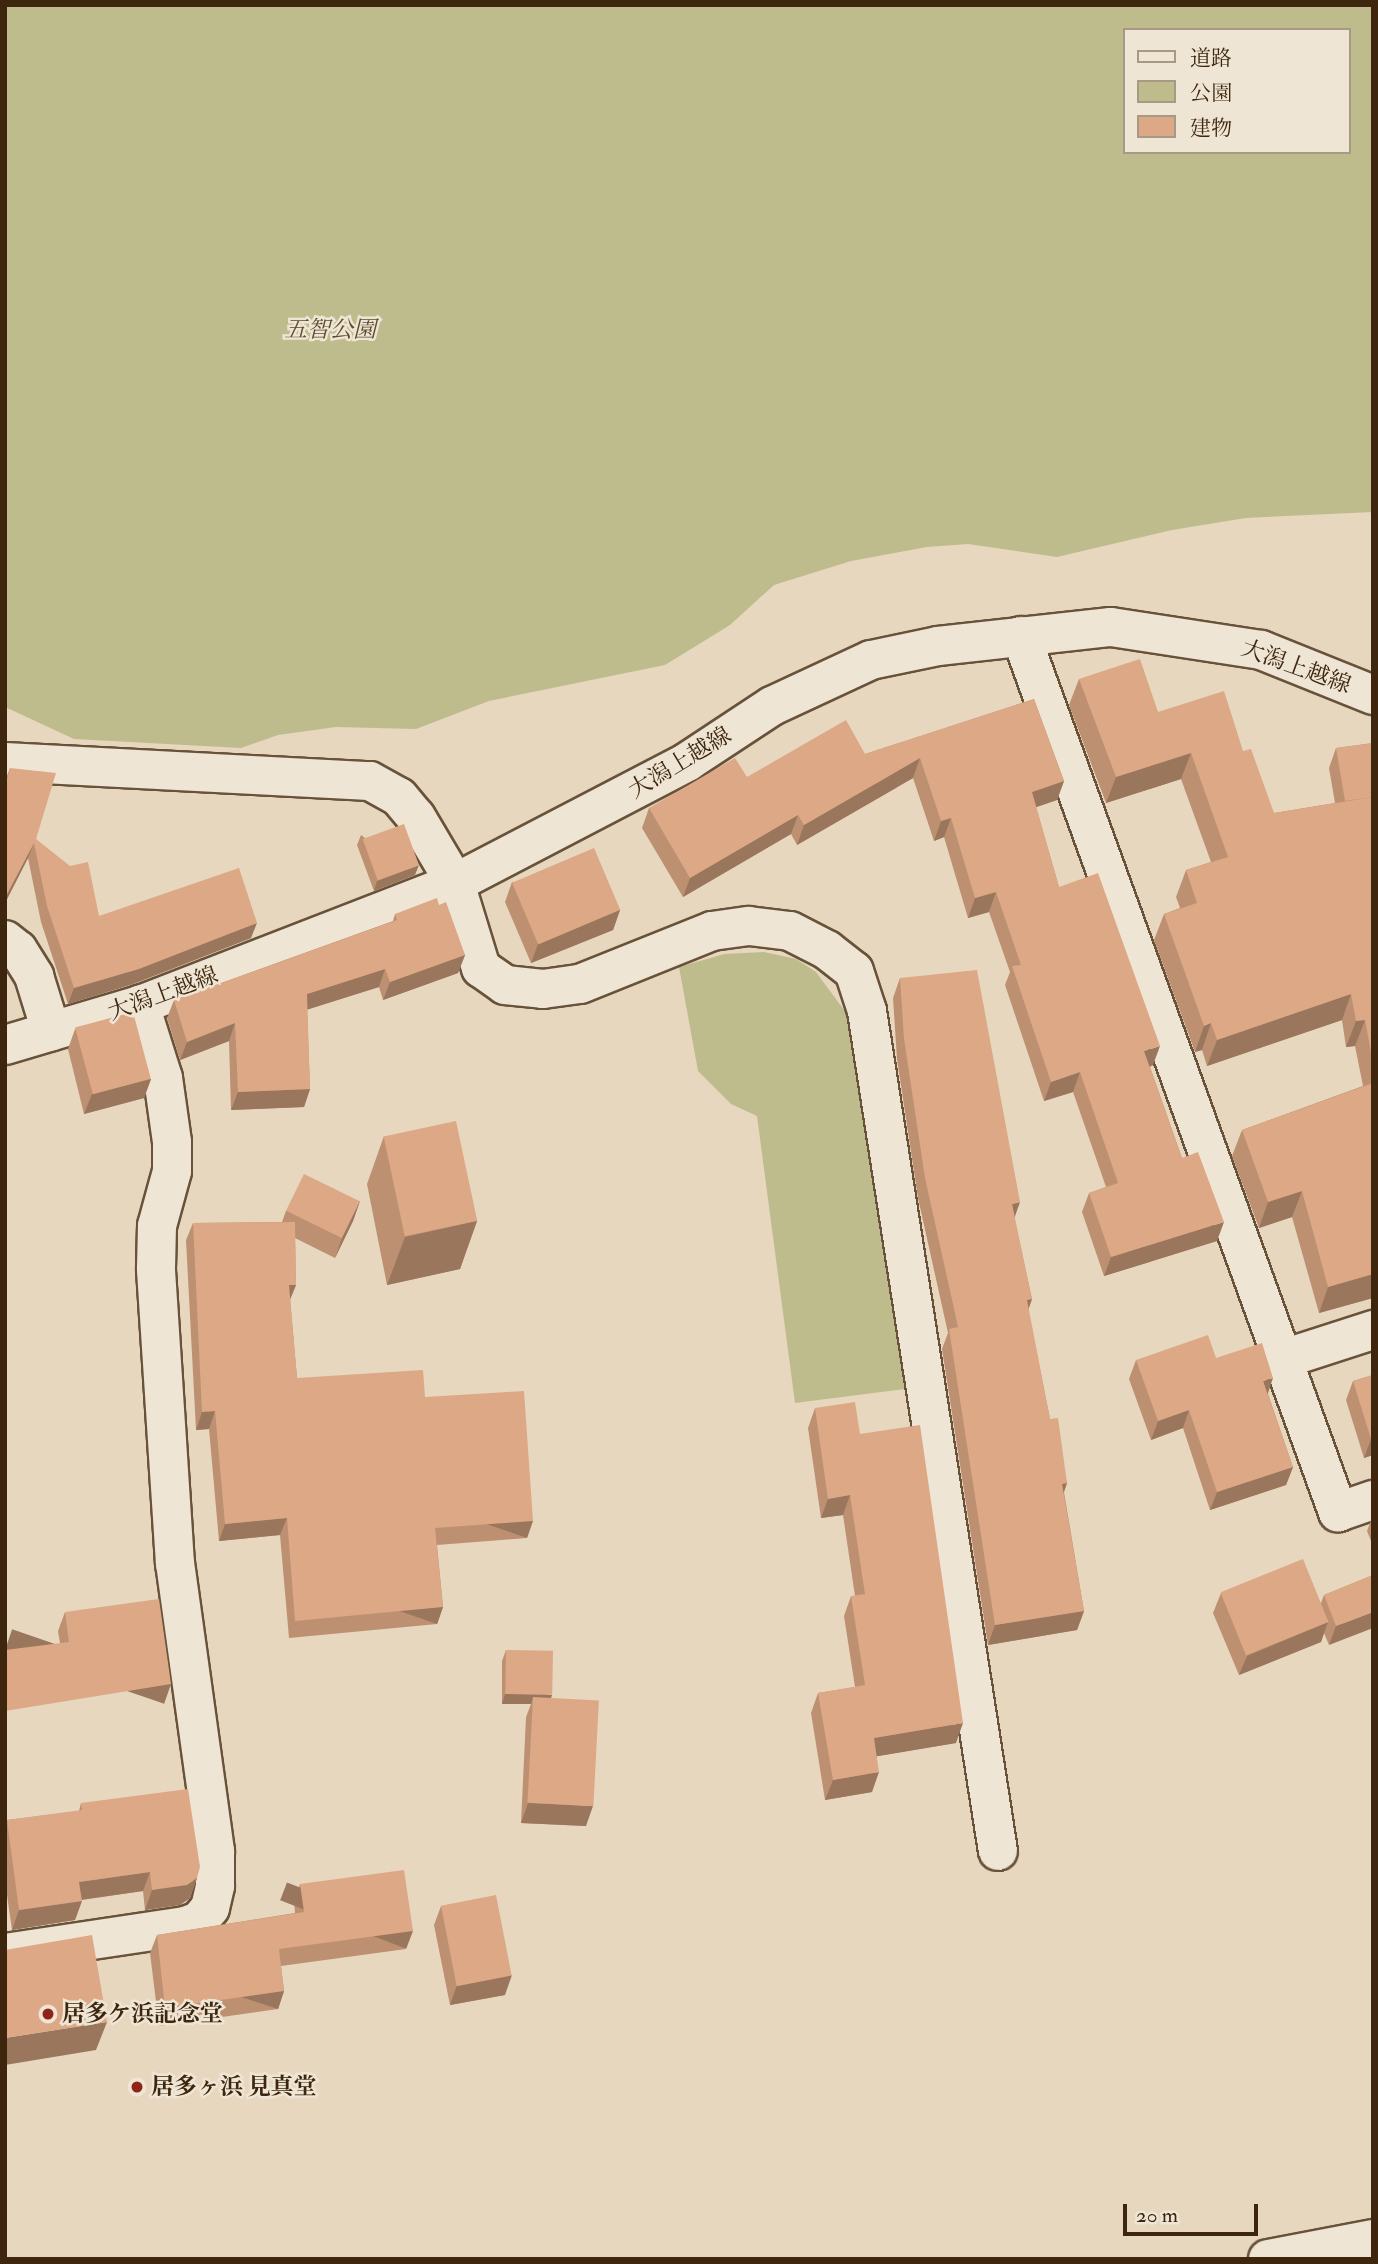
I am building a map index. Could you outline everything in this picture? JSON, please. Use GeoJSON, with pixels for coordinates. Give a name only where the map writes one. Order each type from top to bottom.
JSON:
{"type":"FeatureCollection","features":[{"type":"Feature","properties":{"kind":"street","name":"大潟上越線"},"geometry":{"type":"LineString","coordinates":[[5,1045],[140,1005],[455,883],[687,762],[772,706],[871,660],[1021,636],[1111,627],[1191,636],[1261,650],[1373,695]]}},
{"type":"Feature","properties":{"kind":"street"},"geometry":{"type":"LineString","coordinates":[[1021,636],[1338,1512],[1373,1500]]}},
{"type":"Feature","properties":{"kind":"street"},"geometry":{"type":"LineString","coordinates":[[5,762],[370,781],[399,797],[455,883],[481,968],[505,985],[543,989],[580,984],[712,931],[749,926],[790,931],[828,950],[854,971],[867,1011],[998,1851]]}},
{"type":"Feature","properties":{"kind":"street"},"geometry":{"type":"LineString","coordinates":[[5,940],[18,950],[34,976],[51,1031]]}},
{"type":"Feature","properties":{"kind":"street"},"geometry":{"type":"LineString","coordinates":[[5,1953],[185,1926],[199,1920],[210,1908],[215,1886],[215,1851],[175,1564],[156,1269],[157,1226],[172,1171],[172,1142],[163,1078],[140,1005]]}},
{"type":"Feature","properties":{"kind":"street"},"geometry":{"type":"LineString","coordinates":[[1283,1359],[1373,1330]]}},
{"type":"Feature","properties":{"kind":"street"},"geometry":{"type":"LineString","coordinates":[[1268,2259],[1373,2239]]}},
{"type":"Feature","properties":{"kind":"green space","name":"五智公園"},"geometry":{"type":"Polygon","coordinates":[[[5,5],[1373,5],[1373,512],[1246,518],[1172,530],[1057,557],[968,544],[927,547],[851,561],[774,585],[730,625],[665,665],[489,701],[416,729],[336,727],[278,735],[241,748],[74,739],[5,707],[5,5]]]}},
{"type":"Feature","properties":{"kind":"green space"},"geometry":{"type":"Polygon","coordinates":[[[764,952],[796,959],[816,972],[847,1014],[905,1389],[795,1403],[757,1116],[731,1104],[698,1071],[679,967],[724,954],[764,952]]]}},
{"type":"Feature","properties":{"kind":"building"},"geometry":{"type":"Polygon","coordinates":[[[1140,659],[1158,712],[1224,691],[1243,751],[1251,749],[1274,813],[1373,797],[1373,1063],[1365,1020],[1356,1021],[1351,994],[1217,1040],[1211,1023],[1204,1026],[1164,914],[1197,903],[1186,870],[1228,857],[1191,753],[1116,777],[1079,679],[1140,659]]]}},
{"type":"Feature","properties":{"kind":"building"},"geometry":{"type":"Polygon","coordinates":[[[1034,699],[1064,781],[1032,792],[1059,887],[1098,873],[1160,1046],[1144,1051],[1182,1158],[1198,1152],[1224,1222],[1111,1257],[1089,1193],[1118,1183],[1080,1072],[1051,1082],[1012,966],[1021,965],[996,892],[975,898],[951,818],[941,821],[920,758],[804,825],[798,815],[690,878],[649,808],[735,758],[747,777],[846,720],[865,754],[1034,699]]]}},
{"type":"Feature","properties":{"kind":"building"},"geometry":{"type":"Polygon","coordinates":[[[1373,743],[1373,797],[1345,801],[1336,748],[1373,743]]]}},
{"type":"Feature","properties":{"kind":"building"},"geometry":{"type":"Polygon","coordinates":[[[10,768],[56,773],[36,839],[70,866],[88,862],[99,916],[239,868],[257,923],[139,969],[74,988],[47,906],[34,843],[5,898],[5,787],[10,768]]]}},
{"type":"Feature","properties":{"kind":"building"},"geometry":{"type":"Polygon","coordinates":[[[404,824],[419,865],[378,880],[363,839],[404,824]]]}},
{"type":"Feature","properties":{"kind":"building"},"geometry":{"type":"Polygon","coordinates":[[[594,848],[620,910],[538,944],[512,883],[594,848]]]}},
{"type":"Feature","properties":{"kind":"building"},"geometry":{"type":"Polygon","coordinates":[[[437,898],[439,905],[446,902],[465,955],[390,982],[385,969],[307,994],[310,1089],[238,1092],[235,1023],[187,1042],[174,1000],[397,920],[395,914],[437,898]]]}},
{"type":"Feature","properties":{"kind":"building"},"geometry":{"type":"Polygon","coordinates":[[[977,970],[1020,1202],[1012,1204],[1032,1299],[1027,1300],[1050,1419],[1058,1418],[1067,1483],[1062,1484],[1084,1611],[995,1625],[949,1329],[958,1327],[925,1178],[904,1039],[900,978],[977,970]]]}},
{"type":"Feature","properties":{"kind":"building"},"geometry":{"type":"Polygon","coordinates":[[[133,1012],[151,1079],[93,1094],[75,1028],[133,1012]]]}},
{"type":"Feature","properties":{"kind":"building"},"geometry":{"type":"Polygon","coordinates":[[[1373,1083],[1373,1274],[1328,1287],[1302,1191],[1268,1202],[1242,1130],[1373,1083]]]}},
{"type":"Feature","properties":{"kind":"building"},"geometry":{"type":"Polygon","coordinates":[[[456,1121],[477,1221],[405,1236],[384,1136],[456,1121]]]}},
{"type":"Feature","properties":{"kind":"building"},"geometry":{"type":"Polygon","coordinates":[[[304,1174],[360,1201],[342,1238],[286,1211],[304,1174]]]}},
{"type":"Feature","properties":{"kind":"building"},"geometry":{"type":"Polygon","coordinates":[[[295,1222],[296,1285],[289,1285],[297,1378],[423,1370],[425,1397],[524,1391],[533,1521],[435,1528],[443,1607],[295,1621],[287,1518],[225,1524],[215,1411],[202,1412],[193,1223],[295,1222]]]}},
{"type":"Feature","properties":{"kind":"building"},"geometry":{"type":"Polygon","coordinates":[[[1208,1335],[1216,1358],[1262,1343],[1273,1378],[1263,1381],[1293,1467],[1217,1492],[1189,1410],[1158,1421],[1136,1360],[1208,1335]]]}},
{"type":"Feature","properties":{"kind":"building"},"geometry":{"type":"Polygon","coordinates":[[[1373,1375],[1373,1438],[1371,1439],[1353,1381],[1373,1375]]]}},
{"type":"Feature","properties":{"kind":"building"},"geometry":{"type":"Polygon","coordinates":[[[855,1402],[860,1434],[920,1425],[963,1723],[874,1738],[879,1772],[833,1780],[818,1693],[865,1685],[851,1596],[865,1594],[850,1495],[828,1499],[815,1408],[855,1402]]]}},
{"type":"Feature","properties":{"kind":"building"},"geometry":{"type":"Polygon","coordinates":[[[1303,1559],[1328,1622],[1246,1655],[1220,1592],[1303,1559]]]}},
{"type":"Feature","properties":{"kind":"building"},"geometry":{"type":"Polygon","coordinates":[[[1373,1575],[1373,1612],[1336,1626],[1324,1595],[1373,1575]]]}},
{"type":"Feature","properties":{"kind":"building"},"geometry":{"type":"Polygon","coordinates":[[[159,1599],[171,1684],[5,1711],[5,1650],[69,1642],[65,1612],[159,1599]]]}},
{"type":"Feature","properties":{"kind":"building"},"geometry":{"type":"Polygon","coordinates":[[[506,1650],[553,1651],[552,1695],[505,1694],[506,1650]]]}},
{"type":"Feature","properties":{"kind":"building"},"geometry":{"type":"Polygon","coordinates":[[[533,1697],[599,1700],[593,1806],[527,1803],[533,1697]]]}},
{"type":"Feature","properties":{"kind":"building"},"geometry":{"type":"Polygon","coordinates":[[[188,1789],[200,1867],[197,1878],[187,1885],[152,1890],[150,1872],[79,1882],[82,1901],[19,1910],[7,1820],[82,1810],[81,1803],[188,1789]]]}},
{"type":"Feature","properties":{"kind":"building"},"geometry":{"type":"Polygon","coordinates":[[[404,1870],[413,1931],[279,1949],[284,1991],[165,2008],[157,1935],[304,1912],[300,1884],[404,1870]]]}},
{"type":"Feature","properties":{"kind":"building"},"geometry":{"type":"Polygon","coordinates":[[[496,1895],[512,1975],[457,1986],[441,1906],[496,1895]]]}},
{"type":"Feature","properties":{"kind":"building"},"geometry":{"type":"Polygon","coordinates":[[[92,1935],[107,2022],[5,2038],[5,1950],[92,1935]]]}},
{"type":"Feature","properties":{"kind":"place","name":"居多ケ浜記念堂"},"geometry":{"type":"Point","coordinates":[48,2014]}},
{"type":"Feature","properties":{"kind":"place","name":"居多ヶ浜 見真堂"},"geometry":{"type":"Point","coordinates":[137,2087]}}]}
